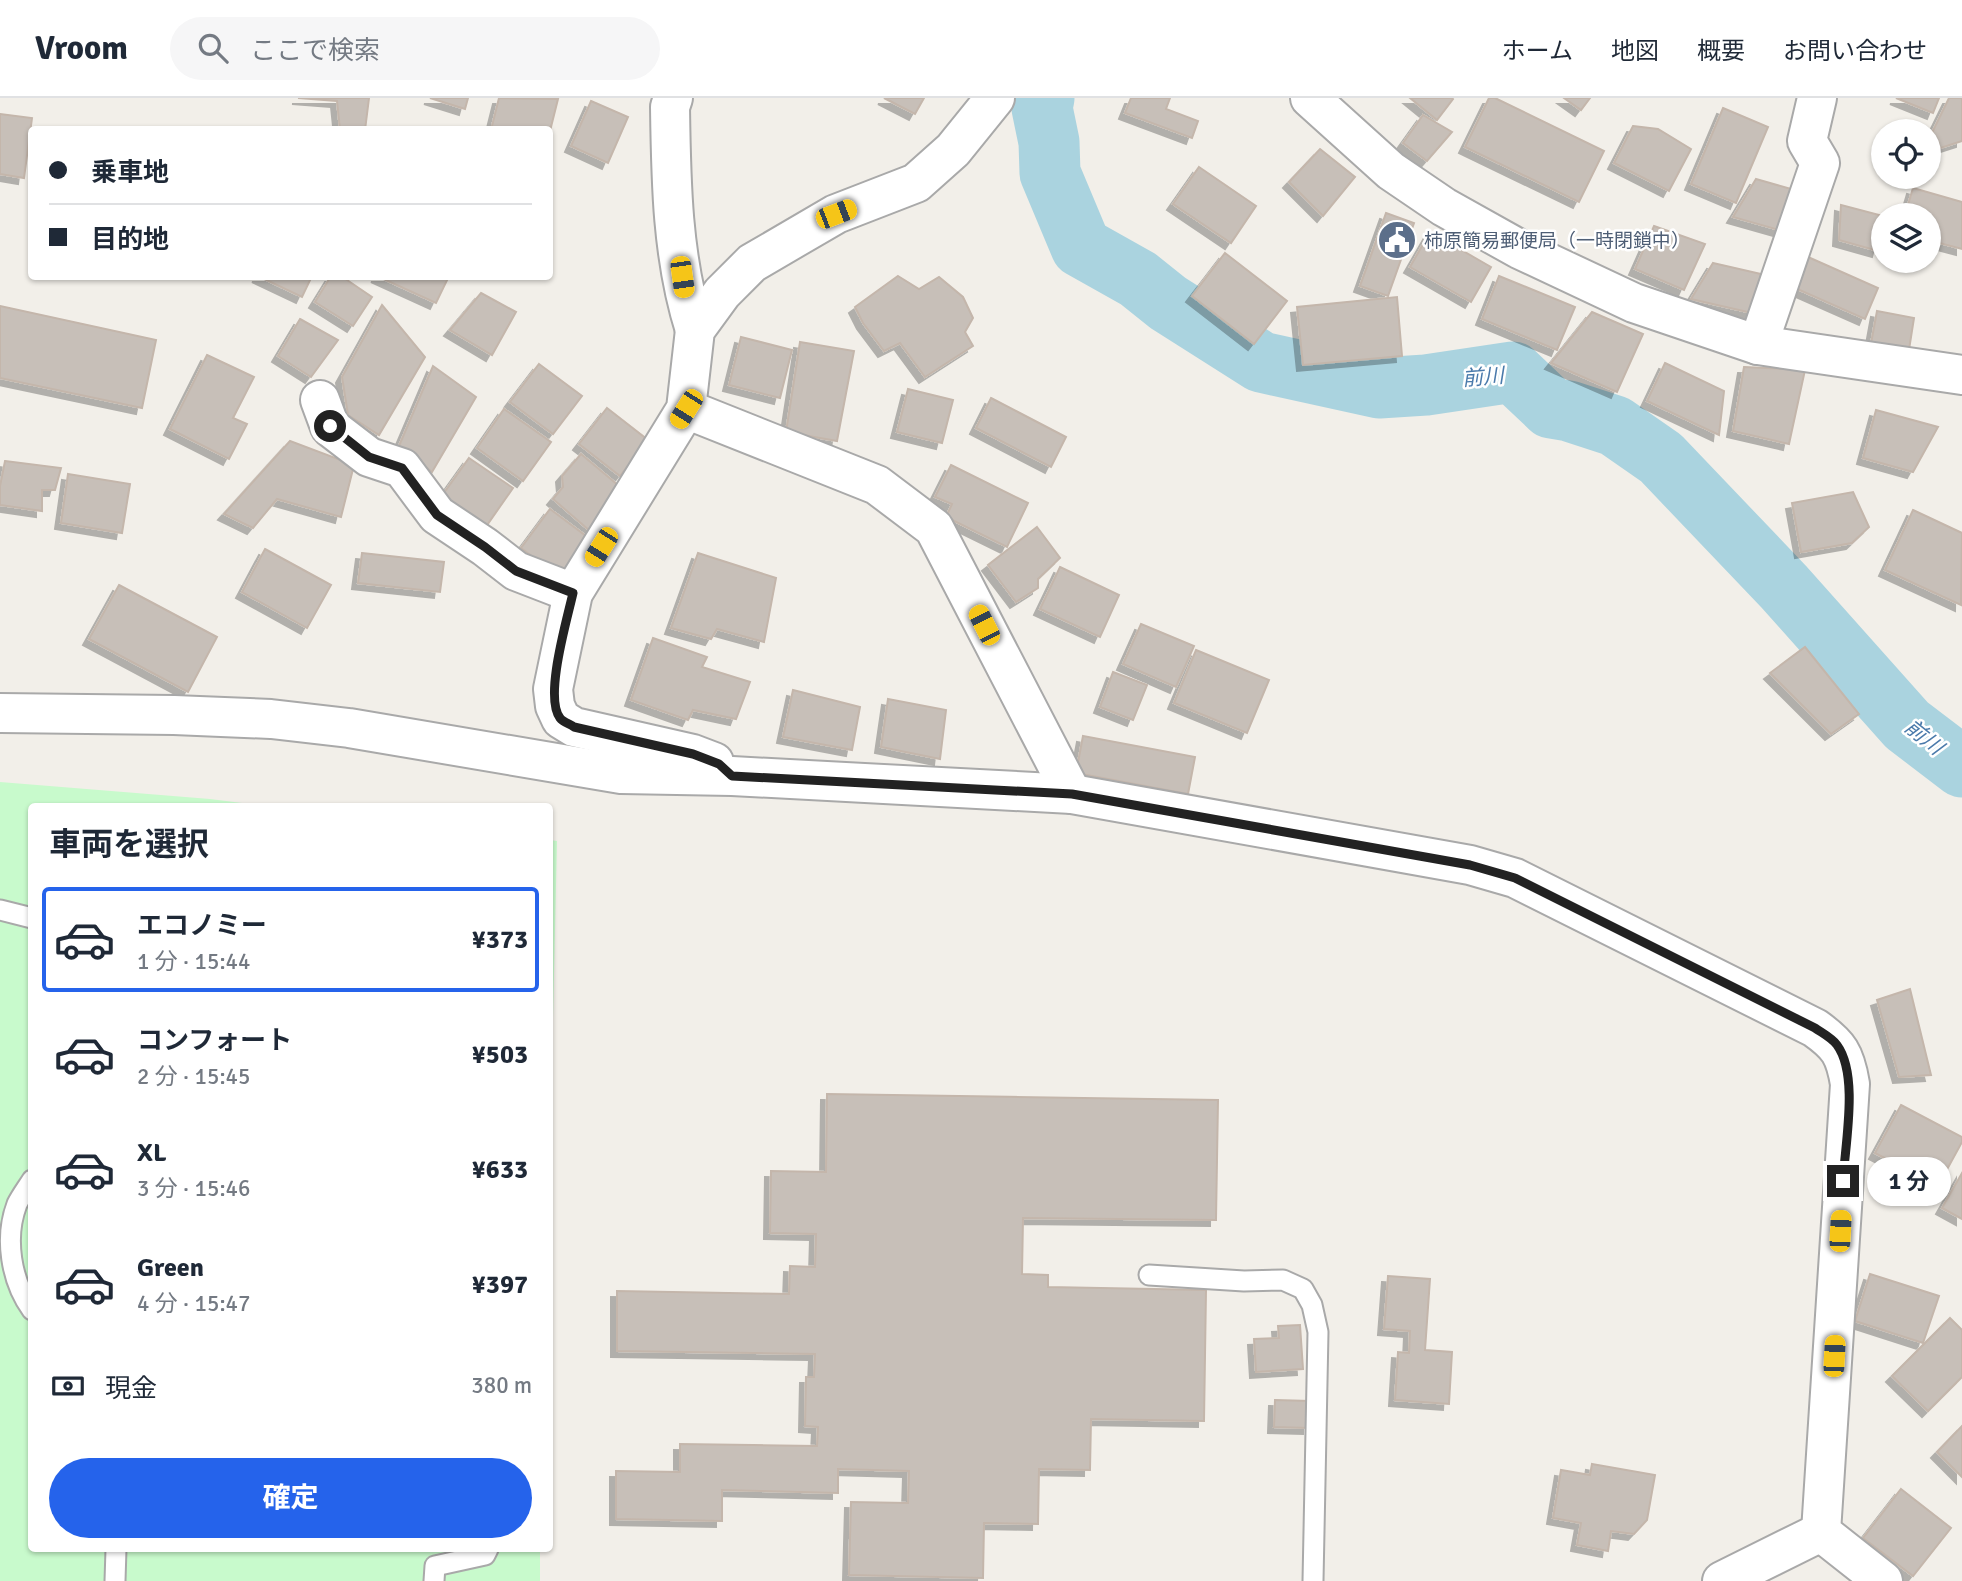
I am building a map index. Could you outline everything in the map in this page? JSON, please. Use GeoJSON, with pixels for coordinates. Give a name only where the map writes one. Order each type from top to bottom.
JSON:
{"type":"FeatureCollection","features":[{"type":"Feature","properties":{"kind":"street"},"geometry":{"type":"LineString","coordinates":[[695,330],[722,293],[752,263],[836,214],[916,183],[953,150],[995,98]]}},
{"type":"Feature","properties":{"kind":"street"},"geometry":{"type":"LineString","coordinates":[[1310,98],[1391,171],[1465,219],[1519,249],[1634,303],[1758,345],[1962,375]]}},
{"type":"Feature","properties":{"kind":"street"},"geometry":{"type":"LineString","coordinates":[[1758,345],[1820,163],[1807,141],[1817,98]]}},
{"type":"Feature","properties":{"kind":"street"},"geometry":{"type":"LineString","coordinates":[[663,101],[672,201],[686,302],[695,330],[686,409],[573,593],[553,690],[555,706],[561,719],[574,727],[693,754],[719,764],[732,776]]}},
{"type":"Feature","properties":{"kind":"street"},"geometry":{"type":"LineString","coordinates":[[320,400],[330,426],[369,457],[402,468],[437,515],[516,571],[573,593]]}},
{"type":"Feature","properties":{"kind":"street"},"geometry":{"type":"LineString","coordinates":[[686,409],[877,485],[934,528],[1072,794]]}},
{"type":"Feature","properties":{"kind":"street"},"geometry":{"type":"LineString","coordinates":[[0,713],[271,719],[349,728],[621,774],[732,776],[1072,794],[1470,865],[1515,878],[1815,1028],[1836,1043],[1847,1062],[1850,1084],[1821,1532]]}},
{"type":"Feature","properties":{"kind":"street"},"geometry":{"type":"LineString","coordinates":[[1722,1581],[1821,1532]]}},
{"type":"Feature","properties":{"kind":"street"},"geometry":{"type":"LineString","coordinates":[[1821,1532],[1883,1581]]}},
{"type":"Feature","properties":{"kind":"lane"},"geometry":{"type":"LineString","coordinates":[[0,910],[28,917]]}},
{"type":"Feature","properties":{"kind":"lane"},"geometry":{"type":"LineString","coordinates":[[28,1187],[17,1205],[5,1241],[23,1299],[28,1305]]}},
{"type":"Feature","properties":{"kind":"lane"},"geometry":{"type":"LineString","coordinates":[[1149,1275],[1244,1281],[1283,1280],[1303,1289],[1312,1305],[1318,1332],[1313,1581]]}},
{"type":"Feature","properties":{"kind":"lane"},"geometry":{"type":"LineString","coordinates":[[115,1581],[116,1552]]}},
{"type":"Feature","properties":{"kind":"lane"},"geometry":{"type":"LineString","coordinates":[[434,1581],[435,1566],[485,1555],[486,1552]]}},
{"type":"Feature","properties":{"kind":"green space"},"geometry":{"type":"Polygon","coordinates":[[[0,782],[242,803],[28,803],[28,1552],[540,1552],[540,1581],[0,1581],[0,782]]]}},
{"type":"Feature","properties":{"kind":"green space"},"geometry":{"type":"Polygon","coordinates":[[[553,840],[557,841],[553,1018],[553,840]]]}},
{"type":"Feature","properties":{"kind":"building"},"geometry":{"type":"Polygon","coordinates":[[[298,98],[369,98],[366,126],[340,126],[337,101],[298,98]]]}},
{"type":"Feature","properties":{"kind":"building"},"geometry":{"type":"Polygon","coordinates":[[[430,98],[468,98],[465,109],[430,98]]]}},
{"type":"Feature","properties":{"kind":"building"},"geometry":{"type":"Polygon","coordinates":[[[499,98],[558,99],[551,126],[492,126],[499,98]]]}},
{"type":"Feature","properties":{"kind":"building"},"geometry":{"type":"Polygon","coordinates":[[[884,98],[924,98],[915,114],[884,98]]]}},
{"type":"Feature","properties":{"kind":"building"},"geometry":{"type":"Polygon","coordinates":[[[1131,98],[1170,98],[1166,109],[1198,121],[1192,138],[1125,113],[1131,98]]]}},
{"type":"Feature","properties":{"kind":"building"},"geometry":{"type":"Polygon","coordinates":[[[1410,98],[1452,98],[1453,99],[1437,120],[1410,98]]]}},
{"type":"Feature","properties":{"kind":"building"},"geometry":{"type":"Polygon","coordinates":[[[1489,98],[1495,98],[1604,151],[1579,202],[1465,147],[1489,98]]]}},
{"type":"Feature","properties":{"kind":"building"},"geometry":{"type":"Polygon","coordinates":[[[1564,98],[1590,98],[1581,110],[1564,98]]]}},
{"type":"Feature","properties":{"kind":"building"},"geometry":{"type":"Polygon","coordinates":[[[1896,98],[1939,98],[1933,113],[1896,98]]]}},
{"type":"Feature","properties":{"kind":"building"},"geometry":{"type":"Polygon","coordinates":[[[1949,98],[1962,98],[1962,141],[1941,148],[1941,119],[1939,119],[1949,98]]]}},
{"type":"Feature","properties":{"kind":"building"},"geometry":{"type":"Polygon","coordinates":[[[591,101],[628,117],[608,163],[571,146],[591,101]]]}},
{"type":"Feature","properties":{"kind":"building"},"geometry":{"type":"Polygon","coordinates":[[[1723,108],[1768,127],[1736,203],[1691,184],[1723,108]]]}},
{"type":"Feature","properties":{"kind":"building"},"geometry":{"type":"Polygon","coordinates":[[[0,114],[32,118],[31,126],[28,126],[24,178],[0,174],[0,114]]]}},
{"type":"Feature","properties":{"kind":"building"},"geometry":{"type":"Polygon","coordinates":[[[1423,115],[1452,132],[1427,161],[1403,143],[1423,115]]]}},
{"type":"Feature","properties":{"kind":"building"},"geometry":{"type":"Polygon","coordinates":[[[1633,126],[1658,129],[1691,149],[1669,191],[1614,163],[1633,126]]]}},
{"type":"Feature","properties":{"kind":"building"},"geometry":{"type":"Polygon","coordinates":[[[1320,149],[1355,177],[1323,216],[1289,182],[1320,149]]]}},
{"type":"Feature","properties":{"kind":"building"},"geometry":{"type":"Polygon","coordinates":[[[1199,167],[1256,206],[1231,243],[1173,204],[1199,167]]]}},
{"type":"Feature","properties":{"kind":"building"},"geometry":{"type":"Polygon","coordinates":[[[1756,179],[1805,193],[1793,234],[1733,217],[1756,179]]]}},
{"type":"Feature","properties":{"kind":"building"},"geometry":{"type":"Polygon","coordinates":[[[1913,189],[1962,202],[1962,249],[1941,243],[1941,203],[1909,203],[1913,189]]]}},
{"type":"Feature","properties":{"kind":"building"},"geometry":{"type":"Polygon","coordinates":[[[1841,205],[1871,213],[1871,249],[1839,240],[1841,205]]]}},
{"type":"Feature","properties":{"kind":"building"},"geometry":{"type":"Polygon","coordinates":[[[1386,213],[1414,223],[1388,296],[1360,286],[1386,213]]]}},
{"type":"Feature","properties":{"kind":"building"},"geometry":{"type":"Polygon","coordinates":[[[1654,226],[1705,244],[1684,290],[1635,269],[1654,226]]]}},
{"type":"Feature","properties":{"kind":"building"},"geometry":{"type":"Polygon","coordinates":[[[1430,232],[1491,267],[1471,302],[1410,267],[1430,232]]]}},
{"type":"Feature","properties":{"kind":"building"},"geometry":{"type":"Polygon","coordinates":[[[1225,253],[1287,301],[1254,344],[1192,296],[1225,253]]]}},
{"type":"Feature","properties":{"kind":"building"},"geometry":{"type":"Polygon","coordinates":[[[1808,257],[1878,288],[1865,319],[1795,288],[1808,257]]]}},
{"type":"Feature","properties":{"kind":"building"},"geometry":{"type":"Polygon","coordinates":[[[1713,263],[1761,274],[1752,313],[1691,299],[1713,263]]]}},
{"type":"Feature","properties":{"kind":"building"},"geometry":{"type":"Polygon","coordinates":[[[898,276],[919,289],[939,277],[963,297],[973,318],[965,332],[973,346],[925,377],[900,343],[884,351],[863,323],[855,307],[898,276]]]}},
{"type":"Feature","properties":{"kind":"building"},"geometry":{"type":"Polygon","coordinates":[[[1499,276],[1575,307],[1557,350],[1482,319],[1499,276]]]}},
{"type":"Feature","properties":{"kind":"building"},"geometry":{"type":"Polygon","coordinates":[[[266,280],[310,280],[302,297],[266,280]]]}},
{"type":"Feature","properties":{"kind":"building"},"geometry":{"type":"Polygon","coordinates":[[[329,280],[347,280],[372,297],[353,326],[315,302],[329,280]]]}},
{"type":"Feature","properties":{"kind":"building"},"geometry":{"type":"Polygon","coordinates":[[[386,280],[447,280],[436,303],[386,280]]]}},
{"type":"Feature","properties":{"kind":"building"},"geometry":{"type":"Polygon","coordinates":[[[481,293],[516,312],[492,355],[450,330],[481,293]]]}},
{"type":"Feature","properties":{"kind":"building"},"geometry":{"type":"Polygon","coordinates":[[[1397,297],[1402,356],[1303,365],[1297,307],[1397,297]]]}},
{"type":"Feature","properties":{"kind":"building"},"geometry":{"type":"Polygon","coordinates":[[[382,305],[425,357],[379,435],[348,415],[342,377],[382,305]]]}},
{"type":"Feature","properties":{"kind":"building"},"geometry":{"type":"Polygon","coordinates":[[[0,306],[156,340],[142,408],[0,378],[0,306]]]}},
{"type":"Feature","properties":{"kind":"building"},"geometry":{"type":"Polygon","coordinates":[[[1877,311],[1914,318],[1908,356],[1870,349],[1877,311]]]}},
{"type":"Feature","properties":{"kind":"building"},"geometry":{"type":"Polygon","coordinates":[[[1592,312],[1643,334],[1617,392],[1551,363],[1592,312]]]}},
{"type":"Feature","properties":{"kind":"building"},"geometry":{"type":"Polygon","coordinates":[[[300,319],[338,340],[311,377],[278,356],[300,319]]]}},
{"type":"Feature","properties":{"kind":"building"},"geometry":{"type":"Polygon","coordinates":[[[741,337],[792,350],[780,398],[729,385],[741,337]]]}},
{"type":"Feature","properties":{"kind":"building"},"geometry":{"type":"Polygon","coordinates":[[[800,342],[854,351],[837,441],[786,432],[800,342]]]}},
{"type":"Feature","properties":{"kind":"building"},"geometry":{"type":"Polygon","coordinates":[[[207,355],[254,377],[233,418],[247,424],[229,459],[170,429],[207,355]]]}},
{"type":"Feature","properties":{"kind":"building"},"geometry":{"type":"Polygon","coordinates":[[[1665,363],[1724,391],[1719,435],[1647,401],[1665,363]]]}},
{"type":"Feature","properties":{"kind":"building"},"geometry":{"type":"Polygon","coordinates":[[[539,364],[582,396],[553,434],[510,402],[539,364]]]}},
{"type":"Feature","properties":{"kind":"building"},"geometry":{"type":"Polygon","coordinates":[[[433,366],[476,397],[432,472],[399,446],[433,366]]]}},
{"type":"Feature","properties":{"kind":"building"},"geometry":{"type":"Polygon","coordinates":[[[1744,367],[1805,370],[1789,444],[1733,431],[1744,367]]]}},
{"type":"Feature","properties":{"kind":"building"},"geometry":{"type":"Polygon","coordinates":[[[908,389],[953,400],[942,443],[897,432],[908,389]]]}},
{"type":"Feature","properties":{"kind":"building"},"geometry":{"type":"Polygon","coordinates":[[[991,398],[1066,437],[1051,467],[976,428],[991,398]]]}},
{"type":"Feature","properties":{"kind":"building"},"geometry":{"type":"Polygon","coordinates":[[[607,408],[648,440],[620,476],[579,444],[607,408]]]}},
{"type":"Feature","properties":{"kind":"building"},"geometry":{"type":"Polygon","coordinates":[[[504,409],[551,442],[523,481],[477,448],[504,409]]]}},
{"type":"Feature","properties":{"kind":"building"},"geometry":{"type":"Polygon","coordinates":[[[1876,410],[1938,427],[1913,472],[1863,458],[1876,410]]]}},
{"type":"Feature","properties":{"kind":"building"},"geometry":{"type":"Polygon","coordinates":[[[290,441],[354,465],[341,517],[277,499],[253,528],[224,514],[290,441]]]}},
{"type":"Feature","properties":{"kind":"building"},"geometry":{"type":"Polygon","coordinates":[[[581,454],[625,491],[590,531],[553,499],[563,487],[562,476],[581,454]]]}},
{"type":"Feature","properties":{"kind":"building"},"geometry":{"type":"Polygon","coordinates":[[[469,458],[513,488],[485,528],[441,497],[469,458]]]}},
{"type":"Feature","properties":{"kind":"building"},"geometry":{"type":"Polygon","coordinates":[[[5,461],[61,468],[55,490],[42,490],[42,511],[0,505],[0,486],[5,461]]]}},
{"type":"Feature","properties":{"kind":"building"},"geometry":{"type":"Polygon","coordinates":[[[951,465],[1028,503],[1007,547],[946,517],[952,504],[935,497],[951,465]]]}},
{"type":"Feature","properties":{"kind":"building"},"geometry":{"type":"Polygon","coordinates":[[[68,474],[130,484],[122,533],[61,523],[68,474]]]}},
{"type":"Feature","properties":{"kind":"building"},"geometry":{"type":"Polygon","coordinates":[[[1853,492],[1869,527],[1852,543],[1801,552],[1792,503],[1853,492]]]}},
{"type":"Feature","properties":{"kind":"building"},"geometry":{"type":"Polygon","coordinates":[[[550,509],[594,542],[565,581],[521,548],[550,509]]]}},
{"type":"Feature","properties":{"kind":"building"},"geometry":{"type":"Polygon","coordinates":[[[1913,510],[1962,533],[1961,605],[1885,570],[1913,510]]]}},
{"type":"Feature","properties":{"kind":"building"},"geometry":{"type":"Polygon","coordinates":[[[1037,527],[1060,558],[1038,579],[1038,588],[1016,602],[988,565],[1037,527]]]}},
{"type":"Feature","properties":{"kind":"building"},"geometry":{"type":"Polygon","coordinates":[[[265,549],[331,585],[307,628],[242,592],[265,549]]]}},
{"type":"Feature","properties":{"kind":"building"},"geometry":{"type":"Polygon","coordinates":[[[362,553],[444,562],[440,592],[358,583],[362,553]]]}},
{"type":"Feature","properties":{"kind":"building"},"geometry":{"type":"Polygon","coordinates":[[[698,553],[776,578],[764,642],[717,629],[711,639],[671,628],[698,553]]]}},
{"type":"Feature","properties":{"kind":"building"},"geometry":{"type":"Polygon","coordinates":[[[1060,567],[1119,595],[1100,637],[1040,609],[1060,567]]]}},
{"type":"Feature","properties":{"kind":"building"},"geometry":{"type":"Polygon","coordinates":[[[119,585],[217,637],[188,692],[89,639],[119,585]]]}},
{"type":"Feature","properties":{"kind":"building"},"geometry":{"type":"Polygon","coordinates":[[[1141,624],[1194,646],[1176,687],[1123,664],[1141,624]]]}},
{"type":"Feature","properties":{"kind":"building"},"geometry":{"type":"Polygon","coordinates":[[[653,638],[707,657],[702,667],[750,682],[736,719],[693,710],[688,720],[631,700],[653,638]]]}},
{"type":"Feature","properties":{"kind":"building"},"geometry":{"type":"Polygon","coordinates":[[[1805,647],[1859,714],[1831,734],[1770,673],[1805,647]]]}},
{"type":"Feature","properties":{"kind":"building"},"geometry":{"type":"Polygon","coordinates":[[[1196,650],[1269,680],[1247,733],[1174,703],[1196,650]]]}},
{"type":"Feature","properties":{"kind":"building"},"geometry":{"type":"Polygon","coordinates":[[[1113,672],[1147,685],[1133,720],[1100,707],[1113,672]]]}},
{"type":"Feature","properties":{"kind":"building"},"geometry":{"type":"Polygon","coordinates":[[[793,690],[860,707],[852,750],[783,737],[793,690]]]}},
{"type":"Feature","properties":{"kind":"building"},"geometry":{"type":"Polygon","coordinates":[[[888,699],[946,710],[940,759],[881,747],[888,699]]]}},
{"type":"Feature","properties":{"kind":"building"},"geometry":{"type":"Polygon","coordinates":[[[1083,736],[1195,757],[1188,794],[1076,773],[1083,736]]]}},
{"type":"Feature","properties":{"kind":"building"},"geometry":{"type":"Polygon","coordinates":[[[1910,989],[1931,1075],[1899,1077],[1877,1000],[1910,989]]]}},
{"type":"Feature","properties":{"kind":"building"},"geometry":{"type":"Polygon","coordinates":[[[827,1094],[1218,1100],[1216,1220],[1023,1218],[1022,1274],[1048,1275],[1048,1287],[1206,1290],[1204,1421],[1091,1419],[1090,1470],[1039,1469],[1038,1524],[984,1523],[983,1578],[849,1575],[851,1502],[908,1503],[909,1471],[838,1469],[838,1493],[722,1490],[722,1521],[616,1519],[616,1471],[680,1472],[680,1444],[817,1446],[818,1427],[805,1426],[806,1377],[814,1377],[815,1354],[617,1351],[617,1291],[789,1294],[790,1266],[815,1267],[816,1234],[770,1233],[771,1171],[826,1172],[827,1094]]]}},
{"type":"Feature","properties":{"kind":"building"},"geometry":{"type":"Polygon","coordinates":[[[1901,1105],[1962,1137],[1962,1142],[1938,1186],[1875,1153],[1901,1105]]]}},
{"type":"Feature","properties":{"kind":"building"},"geometry":{"type":"Polygon","coordinates":[[[1962,1173],[1962,1219],[1942,1208],[1962,1173]]]}},
{"type":"Feature","properties":{"kind":"building"},"geometry":{"type":"Polygon","coordinates":[[[1870,1274],[1939,1296],[1923,1343],[1855,1321],[1870,1274]]]}},
{"type":"Feature","properties":{"kind":"building"},"geometry":{"type":"Polygon","coordinates":[[[1388,1276],[1430,1279],[1425,1350],[1452,1352],[1449,1404],[1395,1400],[1398,1352],[1409,1353],[1410,1331],[1384,1329],[1388,1276]]]}},
{"type":"Feature","properties":{"kind":"building"},"geometry":{"type":"Polygon","coordinates":[[[1950,1318],[1962,1330],[1962,1377],[1928,1411],[1892,1376],[1950,1318]]]}},
{"type":"Feature","properties":{"kind":"building"},"geometry":{"type":"Polygon","coordinates":[[[1300,1325],[1303,1369],[1256,1372],[1254,1339],[1279,1338],[1278,1326],[1300,1325]]]}},
{"type":"Feature","properties":{"kind":"building"},"geometry":{"type":"Polygon","coordinates":[[[1275,1400],[1310,1401],[1309,1428],[1274,1427],[1275,1400]]]}},
{"type":"Feature","properties":{"kind":"building"},"geometry":{"type":"Polygon","coordinates":[[[1962,1426],[1962,1477],[1937,1452],[1962,1426]]]}},
{"type":"Feature","properties":{"kind":"building"},"geometry":{"type":"Polygon","coordinates":[[[1592,1464],[1655,1475],[1647,1520],[1634,1534],[1611,1531],[1608,1551],[1577,1545],[1581,1523],[1553,1518],[1561,1470],[1590,1475],[1592,1464]]]}},
{"type":"Feature","properties":{"kind":"building"},"geometry":{"type":"Polygon","coordinates":[[[1901,1489],[1951,1528],[1913,1576],[1863,1538],[1901,1489]]]}},
{"type":"Feature","properties":{"kind":"waterway","name":"前川"},"geometry":{"type":"LineString","coordinates":[[1044,98],[1042,108],[1049,142],[1050,173],[1081,247],[1138,279],[1168,303],[1261,362],[1379,388],[1426,385],[1513,372],[1551,408],[1615,426],[1661,458],[1784,587],[1907,725],[1962,767]]}},
{"type":"Feature","properties":{"kind":"place","name":"柿原簡易郵便局（一時閉鎖中）"},"geometry":{"type":"Point","coordinates":[1397,240]}},
{"type":"Feature","properties":{"kind":"route"},"geometry":{"type":"LineString","coordinates":[[330,426],[369,457],[402,468],[437,515],[516,571],[573,593],[553,690],[555,706],[561,719],[574,727],[693,754],[719,764],[732,776],[1072,794],[1470,865],[1515,878],[1815,1028],[1836,1043],[1847,1062],[1850,1084],[1843,1181]]}}]}
